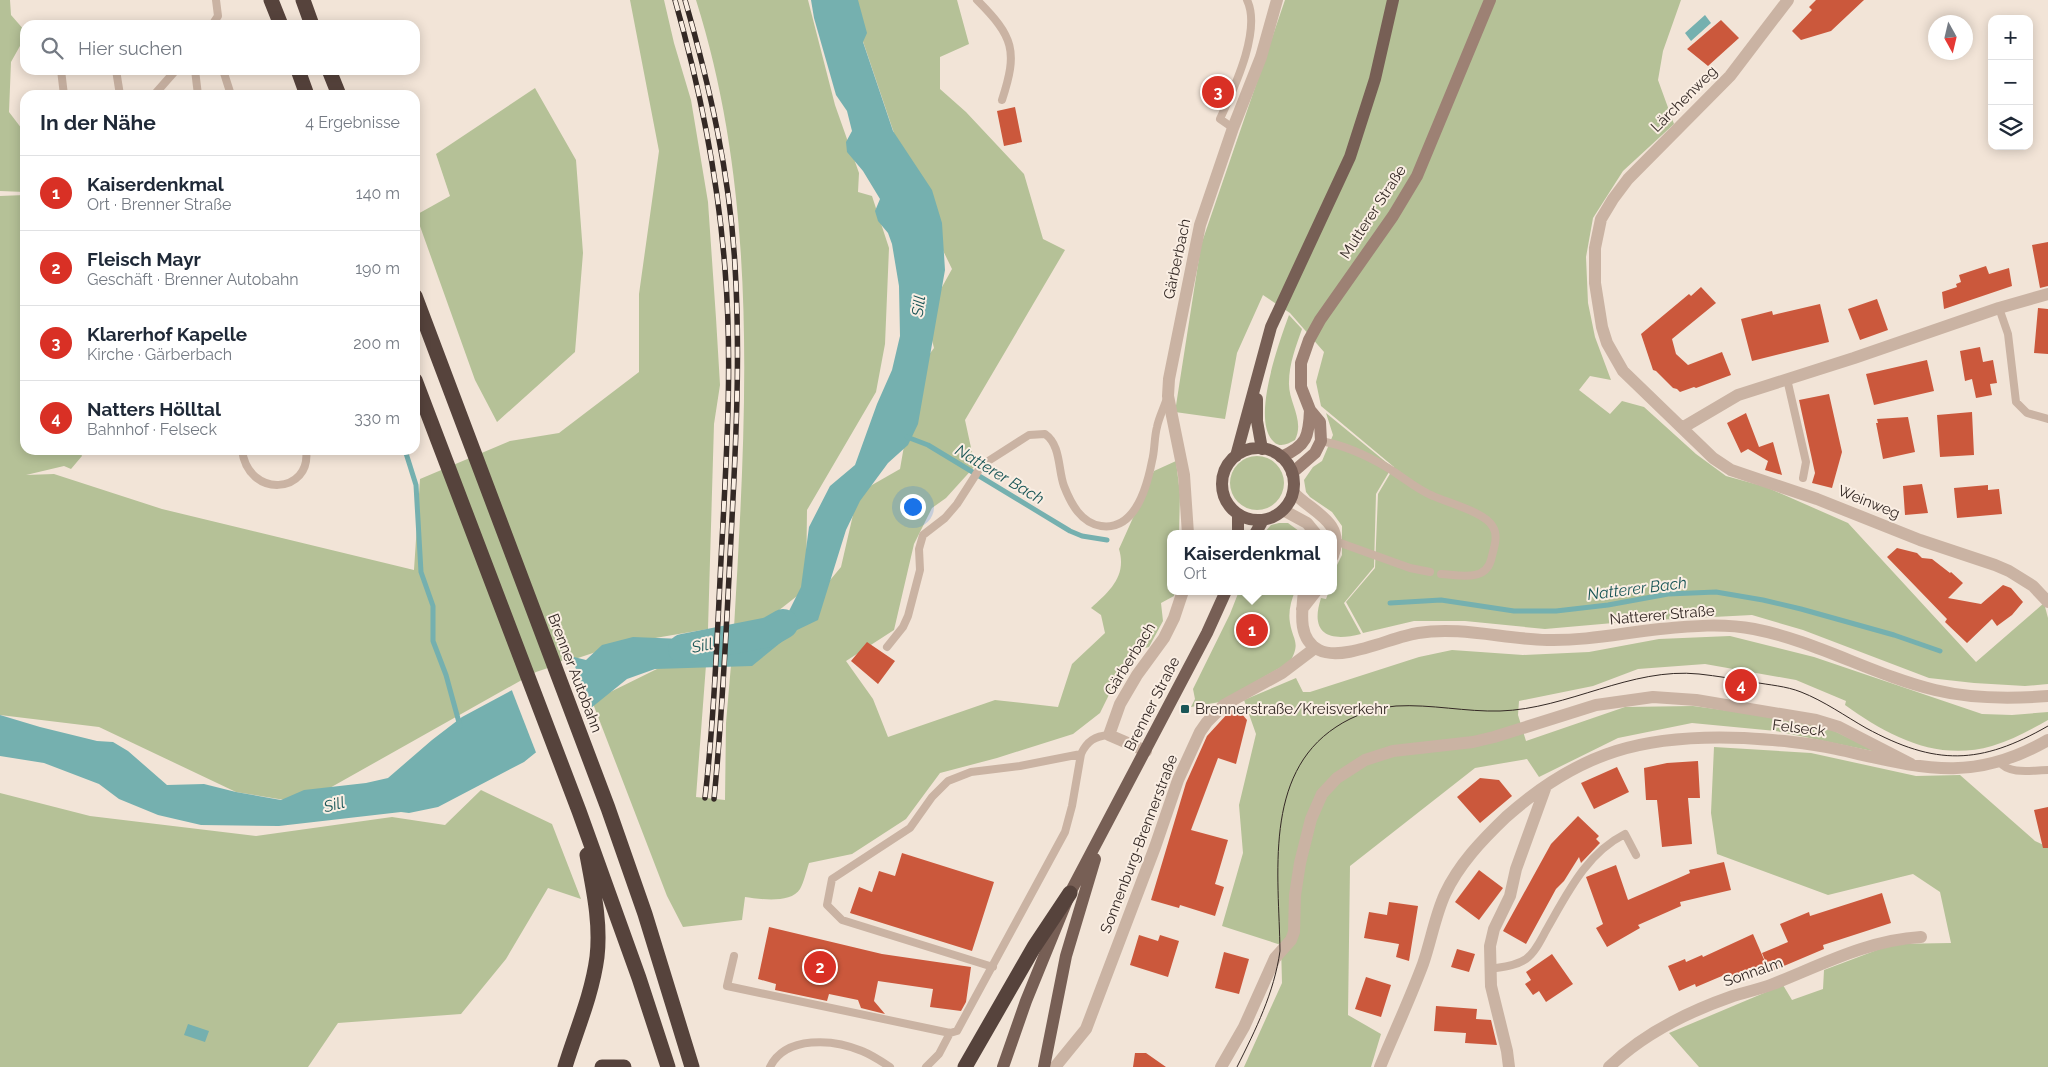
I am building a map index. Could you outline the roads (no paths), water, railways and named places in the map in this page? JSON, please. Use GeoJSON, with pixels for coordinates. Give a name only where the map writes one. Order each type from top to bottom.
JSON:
{"type":"FeatureCollection","features":[{"type":"Feature","properties":{"kind":"highway"},"geometry":{"type":"LineString","coordinates":[[271,0],[279,20]]}},
{"type":"Feature","properties":{"kind":"highway"},"geometry":{"type":"LineString","coordinates":[[302,0],[310,20]]}},
{"type":"Feature","properties":{"kind":"highway"},"geometry":{"type":"LineString","coordinates":[[300,75],[306,90]]}},
{"type":"Feature","properties":{"kind":"highway"},"geometry":{"type":"LineString","coordinates":[[331,75],[337,90]]}},
{"type":"Feature","properties":{"kind":"highway","name":"Brenner Autobahn"},"geometry":{"type":"LineString","coordinates":[[420,309],[645,914],[692,1067]]}},
{"type":"Feature","properties":{"kind":"highway"},"geometry":{"type":"LineString","coordinates":[[420,393],[579,811],[620,923],[668,1067]]}},
{"type":"Feature","properties":{"kind":"highway"},"geometry":{"type":"LineString","coordinates":[[565,1067],[592,980],[598,932],[595,899],[579,811]]}},
{"type":"Feature","properties":{"kind":"highway"},"geometry":{"type":"LineString","coordinates":[[966,1067],[1034,947],[1070,893]]}},
{"type":"Feature","properties":{"kind":"highway"},"geometry":{"type":"LineString","coordinates":[[602,1067],[624,1067]]}},
{"type":"Feature","properties":{"kind":"main road"},"geometry":{"type":"LineString","coordinates":[[1236,456],[1271,327],[1350,158],[1379,64],[1394,0]]}},
{"type":"Feature","properties":{"kind":"main road","name":"Mutterer Straße"},"geometry":{"type":"LineString","coordinates":[[1321,441],[1320,422],[1310,410],[1301,387],[1301,363],[1309,340],[1320,320],[1393,216],[1417,176],[1490,0]]}},
{"type":"Feature","properties":{"kind":"main road"},"geometry":{"type":"LineString","coordinates":[[1256,386],[1262,449]]}},
{"type":"Feature","properties":{"kind":"main road","name":"Mutterer Straße"},"geometry":{"type":"LineString","coordinates":[[1281,457],[1298,448],[1304,442],[1309,431],[1310,410]]}},
{"type":"Feature","properties":{"kind":"main road"},"geometry":{"type":"LineString","coordinates":[[1292,473],[1315,453],[1321,441]]}},
{"type":"Feature","properties":{"kind":"main road"},"geometry":{"type":"LineString","coordinates":[[1262,449],[1281,457],[1292,473],[1293,492],[1283,510],[1263,520],[1254,520],[1238,514],[1230,507],[1224,497],[1222,486],[1223,474],[1228,464],[1236,456],[1244,451],[1262,449]]}},
{"type":"Feature","properties":{"kind":"main road"},"geometry":{"type":"LineString","coordinates":[[1238,514],[1238,530]]}},
{"type":"Feature","properties":{"kind":"main road"},"geometry":{"type":"LineString","coordinates":[[1257,530],[1263,520]]}},
{"type":"Feature","properties":{"kind":"main road","name":"Brenner Straße"},"geometry":{"type":"LineString","coordinates":[[1003,1067],[1026,1001],[1070,893],[1207,634],[1224,595]]}},
{"type":"Feature","properties":{"kind":"main road","name":"Brenner Straße"},"geometry":{"type":"LineString","coordinates":[[1044,1067],[1066,956],[1104,830]]}},
{"type":"Feature","properties":{"kind":"street","name":"Gärberbach"},"geometry":{"type":"LineString","coordinates":[[1188,530],[1184,475],[1168,396],[1171,370],[1200,225],[1233,128],[1261,56],[1277,0]]}},
{"type":"Feature","properties":{"kind":"street","name":"Lärchenweg"},"geometry":{"type":"LineString","coordinates":[[1602,219],[1613,199],[1628,179],[1730,76],[1788,0]]}},
{"type":"Feature","properties":{"kind":"street","name":"Weinweg"},"geometry":{"type":"LineString","coordinates":[[1602,219],[1595,248],[1594,283],[1607,343],[1623,371],[1713,458],[1731,470],[1817,499],[1920,540],[1995,564],[2033,586],[2048,602]]}},
{"type":"Feature","properties":{"kind":"street"},"geometry":{"type":"LineString","coordinates":[[1682,428],[1726,400],[1999,308],[2048,294]]}},
{"type":"Feature","properties":{"kind":"street"},"geometry":{"type":"LineString","coordinates":[[1293,492],[1328,521],[1331,530]]}},
{"type":"Feature","properties":{"kind":"street"},"geometry":{"type":"LineString","coordinates":[[1283,510],[1307,523],[1313,530]]}},
{"type":"Feature","properties":{"kind":"street","name":"Gärberbach"},"geometry":{"type":"LineString","coordinates":[[1109,734],[1120,704],[1137,675],[1164,638],[1174,618],[1182,595]]}},
{"type":"Feature","properties":{"kind":"street"},"geometry":{"type":"LineString","coordinates":[[1304,595],[1302,609],[1304,631],[1315,648]]}},
{"type":"Feature","properties":{"kind":"street"},"geometry":{"type":"LineString","coordinates":[[1302,609],[1313,595]]}},
{"type":"Feature","properties":{"kind":"street","name":"Natterer Straße"},"geometry":{"type":"LineString","coordinates":[[1315,648],[1324,652],[1336,653],[1405,636],[1432,632],[1567,640],[1680,627],[1738,627],[1767,632],[1795,640],[1881,673],[1935,690],[1984,697],[2021,698],[2048,696]]}},
{"type":"Feature","properties":{"kind":"street","name":"Sonnenburg-Brennerstraße"},"geometry":{"type":"LineString","coordinates":[[1055,1067],[1086,1029],[1155,848],[1178,780],[1200,732],[1224,705],[1282,674],[1315,648]]}},
{"type":"Feature","properties":{"kind":"street"},"geometry":{"type":"LineString","coordinates":[[1221,1067],[1244,1027],[1275,958],[1291,940],[1294,932],[1295,895],[1300,863],[1311,819],[1319,801],[1328,787],[1337,778],[1365,760],[1393,751],[1473,742],[1596,705],[1653,697],[1696,700],[1816,720],[1839,727],[1911,764]]}},
{"type":"Feature","properties":{"kind":"street"},"geometry":{"type":"LineString","coordinates":[[1109,734],[1146,751]]}},
{"type":"Feature","properties":{"kind":"street","name":"Felseck"},"geometry":{"type":"LineString","coordinates":[[1380,1067],[1422,966],[1443,899],[1454,878],[1484,837],[1547,784],[1586,762],[1619,749],[1658,740],[1695,737],[1806,744],[1911,764],[1961,769],[2000,762],[2048,740]]}},
{"type":"Feature","properties":{"kind":"street"},"geometry":{"type":"LineString","coordinates":[[1508,1067],[1505,1043],[1493,996],[1489,952],[1492,934],[1509,901],[1522,852],[1547,784]]}},
{"type":"Feature","properties":{"kind":"street","name":"Sonnalm"},"geometry":{"type":"LineString","coordinates":[[1609,1067],[1623,1053],[1647,1035],[1689,1014],[1733,996],[1770,985],[1860,948],[1898,939],[1921,937]]}},
{"type":"Feature","properties":{"kind":"lane"},"geometry":{"type":"LineString","coordinates":[[216,0],[218,20]]}},
{"type":"Feature","properties":{"kind":"lane"},"geometry":{"type":"LineString","coordinates":[[977,0],[1000,24],[1007,38],[1012,60],[1011,72],[1002,100]]}},
{"type":"Feature","properties":{"kind":"lane"},"geometry":{"type":"LineString","coordinates":[[1233,128],[1220,120],[1235,87],[1249,37],[1251,13],[1247,0]]}},
{"type":"Feature","properties":{"kind":"lane"},"geometry":{"type":"LineString","coordinates":[[215,20],[218,16]]}},
{"type":"Feature","properties":{"kind":"lane"},"geometry":{"type":"LineString","coordinates":[[62,75],[63,90]]}},
{"type":"Feature","properties":{"kind":"lane"},"geometry":{"type":"LineString","coordinates":[[117,75],[119,90]]}},
{"type":"Feature","properties":{"kind":"lane"},"geometry":{"type":"LineString","coordinates":[[158,90],[172,75]]}},
{"type":"Feature","properties":{"kind":"lane"},"geometry":{"type":"LineString","coordinates":[[196,75],[197,90]]}},
{"type":"Feature","properties":{"kind":"lane"},"geometry":{"type":"LineString","coordinates":[[225,75],[229,90]]}},
{"type":"Feature","properties":{"kind":"lane"},"geometry":{"type":"LineString","coordinates":[[1999,308],[2008,334],[2016,402],[2027,413],[2048,419]]}},
{"type":"Feature","properties":{"kind":"lane"},"geometry":{"type":"LineString","coordinates":[[1787,379],[1806,462],[1803,478]]}},
{"type":"Feature","properties":{"kind":"lane"},"geometry":{"type":"LineString","coordinates":[[887,647],[903,627],[908,616],[920,570],[919,550],[923,535],[945,518],[982,465],[1029,435],[1046,434],[1054,444],[1063,485],[1079,514],[1084,519],[1098,526],[1106,527],[1124,522],[1133,513],[1144,489],[1152,461],[1157,427],[1168,396]]}},
{"type":"Feature","properties":{"kind":"lane"},"geometry":{"type":"LineString","coordinates":[[1321,441],[1344,447],[1386,467],[1422,491],[1480,515],[1490,522],[1496,538],[1488,568],[1482,573],[1473,576],[1441,574]]}},
{"type":"Feature","properties":{"kind":"lane"},"geometry":{"type":"LineString","coordinates":[[242,455],[243,463],[251,474],[262,483],[276,485],[292,481],[300,476],[305,469],[306,455]]}},
{"type":"Feature","properties":{"kind":"lane"},"geometry":{"type":"LineString","coordinates":[[1337,542],[1410,568],[1430,572]]}},
{"type":"Feature","properties":{"kind":"lane"},"geometry":{"type":"LineString","coordinates":[[734,956],[727,986],[950,1033],[957,1031],[1065,832],[1072,806],[1081,754],[1090,741],[1099,736],[1109,734]]}},
{"type":"Feature","properties":{"kind":"lane"},"geometry":{"type":"LineString","coordinates":[[993,967],[842,920],[827,905],[832,879],[910,828],[932,797],[948,780],[971,772],[1020,766],[1081,754]]}},
{"type":"Feature","properties":{"kind":"lane"},"geometry":{"type":"LineString","coordinates":[[2000,762],[2010,769],[2048,770]]}},
{"type":"Feature","properties":{"kind":"lane"},"geometry":{"type":"LineString","coordinates":[[1490,969],[1514,964],[1529,957],[1573,884],[1594,857],[1610,843],[1625,834],[1636,855]]}},
{"type":"Feature","properties":{"kind":"lane"},"geometry":{"type":"LineString","coordinates":[[926,1067],[939,1054],[950,1033]]}},
{"type":"Feature","properties":{"kind":"lane"},"geometry":{"type":"LineString","coordinates":[[770,1067],[775,1058],[786,1050],[802,1044],[818,1042],[848,1046],[864,1051],[890,1067]]}},
{"type":"Feature","properties":{"kind":"water"},"geometry":{"type":"Polygon","coordinates":[[[811,0],[858,0],[867,33],[863,42],[893,131],[932,190],[942,223],[945,270],[918,424],[908,445],[888,463],[860,501],[846,530],[818,620],[795,631],[752,666],[655,669],[627,679],[524,762],[438,807],[409,813],[401,812],[279,826],[201,825],[158,815],[119,799],[99,784],[44,763],[0,756],[0,715],[97,741],[113,742],[128,751],[167,785],[204,784],[281,800],[304,790],[366,783],[388,778],[462,717],[574,657],[586,660],[602,645],[633,637],[732,641],[765,629],[788,613],[801,587],[809,527],[830,486],[855,465],[877,404],[892,370],[900,336],[899,286],[892,244],[888,233],[878,221],[875,211],[880,199],[863,171],[847,152],[846,142],[852,131],[847,111],[836,95],[814,18],[811,0]]]}},
{"type":"Feature","properties":{"kind":"water"},"geometry":{"type":"Polygon","coordinates":[[[1705,15],[1711,23],[1691,41],[1685,33],[1705,15]]]}},
{"type":"Feature","properties":{"kind":"water"},"geometry":{"type":"Polygon","coordinates":[[[188,1024],[209,1031],[205,1042],[184,1035],[188,1024]]]}},
{"type":"Feature","properties":{"kind":"waterway","name":"Natterer Bach"},"geometry":{"type":"LineString","coordinates":[[907,437],[928,445],[1070,531],[1082,536],[1107,540]]}},
{"type":"Feature","properties":{"kind":"waterway"},"geometry":{"type":"LineString","coordinates":[[407,455],[416,485],[421,572],[433,606],[433,641],[446,675],[460,726]]}},
{"type":"Feature","properties":{"kind":"waterway","name":"Natterer Bach"},"geometry":{"type":"LineString","coordinates":[[1390,603],[1441,600],[1514,611],[1556,611],[1608,605],[1668,594],[1716,592],[1801,609],[1894,635],[1940,651]]}},
{"type":"Feature","properties":{"kind":"waterway","name":"Sill"},"geometry":{"type":"LineString","coordinates":[[683,649],[769,632],[783,624]]}},
{"type":"Feature","properties":{"kind":"tram line"},"geometry":{"type":"LineString","coordinates":[[1237,1067],[1269,996],[1280,951],[1278,859],[1280,829],[1286,799],[1296,772],[1313,747],[1336,727],[1357,716],[1380,708],[1396,706],[1487,711],[1525,709],[1624,682],[1674,673],[1699,674],[1795,690],[1818,700],[1891,740],[1914,749],[1936,754],[1958,756],[1979,754],[2024,739],[2048,726]]}},
{"type":"Feature","properties":{"kind":"railway"},"geometry":{"type":"LineString","coordinates":[[675,0],[700,100],[713,167],[722,235],[727,305],[729,378],[727,451],[715,679],[705,798]]}},
{"type":"Feature","properties":{"kind":"railway"},"geometry":{"type":"LineString","coordinates":[[685,0],[703,65],[724,165],[729,198],[737,302],[737,412],[734,484],[724,678],[714,799]]}},
{"type":"Feature","properties":{"kind":"place","name":"Klarerhof Kapelle"},"geometry":{"type":"Point","coordinates":[1218,92]}},
{"type":"Feature","properties":{"kind":"place","name":"Kaiserdenkmal"},"geometry":{"type":"Point","coordinates":[1252,630]}},
{"type":"Feature","properties":{"kind":"place","name":"Natters Hölltal"},"geometry":{"type":"Point","coordinates":[1741,685]}},
{"type":"Feature","properties":{"kind":"place","name":"Brennerstraße/Kreisverkehr"},"geometry":{"type":"Point","coordinates":[1185,709]}},
{"type":"Feature","properties":{"kind":"place","name":"Fleisch Mayr"},"geometry":{"type":"Point","coordinates":[820,967]}}]}
